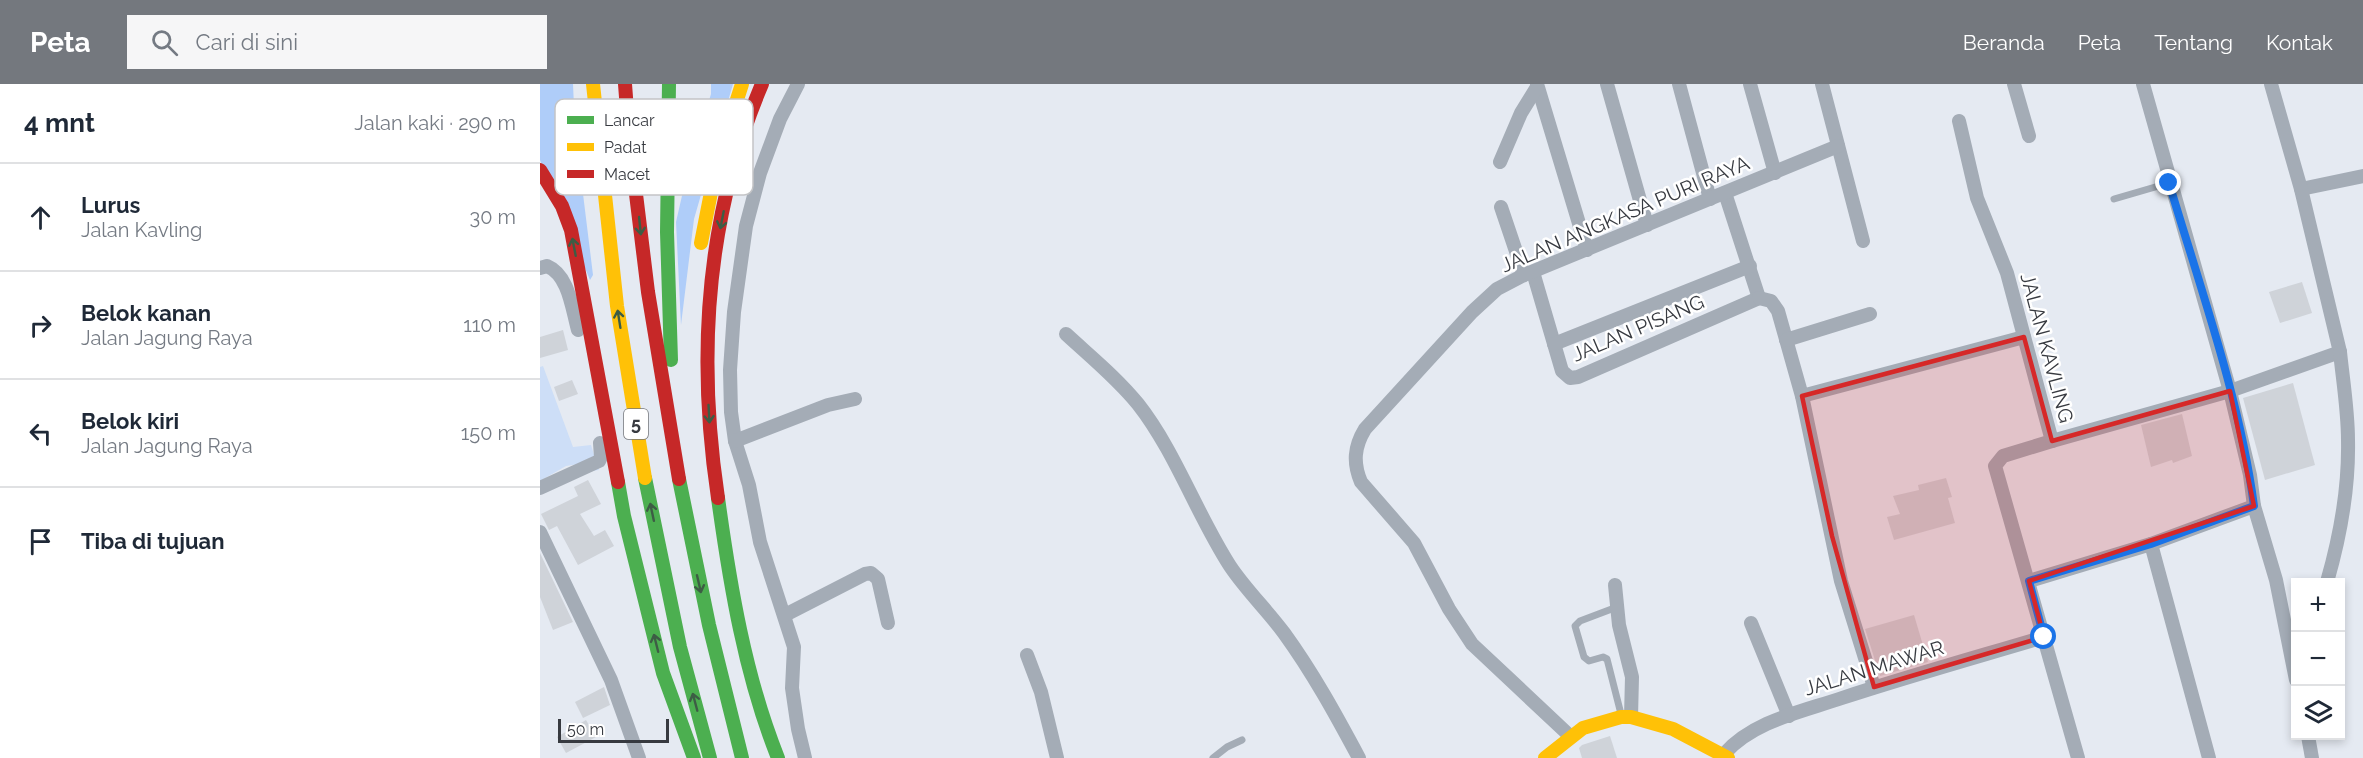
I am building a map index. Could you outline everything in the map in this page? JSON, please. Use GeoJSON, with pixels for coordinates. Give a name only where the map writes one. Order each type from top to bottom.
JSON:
{"type":"FeatureCollection","features":[{"type":"Feature","properties":{"kind":"main road","name":"5"},"geometry":{"type":"LineString","coordinates":[[593,84],[595,99]]}},
{"type":"Feature","properties":{"kind":"main road","name":"5"},"geometry":{"type":"LineString","coordinates":[[625,84],[627,99]]}},
{"type":"Feature","properties":{"kind":"main road"},"geometry":{"type":"LineString","coordinates":[[669,84],[669,99]]}},
{"type":"Feature","properties":{"kind":"main road"},"geometry":{"type":"LineString","coordinates":[[736,99],[742,84]]}},
{"type":"Feature","properties":{"kind":"main road"},"geometry":{"type":"LineString","coordinates":[[753,110],[762,84]]}},
{"type":"Feature","properties":{"kind":"main road"},"geometry":{"type":"LineString","coordinates":[[540,170],[555,195]]}},
{"type":"Feature","properties":{"kind":"main road"},"geometry":{"type":"LineString","coordinates":[[555,195],[571,230],[624,516],[663,673],[694,758]]}},
{"type":"Feature","properties":{"kind":"main road","name":"5"},"geometry":{"type":"LineString","coordinates":[[605,195],[617,306],[648,494],[680,647],[710,758]]}},
{"type":"Feature","properties":{"kind":"main road","name":"5"},"geometry":{"type":"LineString","coordinates":[[637,195],[648,303],[674,466],[716,658],[742,758]]}},
{"type":"Feature","properties":{"kind":"main road"},"geometry":{"type":"LineString","coordinates":[[668,195],[674,466]]}},
{"type":"Feature","properties":{"kind":"main road"},"geometry":{"type":"LineString","coordinates":[[699,259],[708,195]]}},
{"type":"Feature","properties":{"kind":"main road"},"geometry":{"type":"LineString","coordinates":[[727,195],[708,302],[707,362],[713,470],[728,564],[764,726],[778,758]]}},
{"type":"Feature","properties":{"kind":"main road"},"geometry":{"type":"LineString","coordinates":[[694,374],[696,417]]}},
{"type":"Feature","properties":{"kind":"main road"},"geometry":{"type":"LineString","coordinates":[[697,438],[706,512],[716,567],[763,758]]}},
{"type":"Feature","properties":{"kind":"main road"},"geometry":{"type":"LineString","coordinates":[[1545,758],[1582,728],[1626,717],[1673,729],[1726,756]]}},
{"type":"Feature","properties":{"kind":"street"},"geometry":{"type":"LineString","coordinates":[[798,84],[780,119],[760,173],[746,226],[736,284],[730,370],[731,412],[735,441],[749,485],[760,542],[794,647],[792,688],[805,758]]}},
{"type":"Feature","properties":{"kind":"street"},"geometry":{"type":"LineString","coordinates":[[1607,84],[1647,225]]}},
{"type":"Feature","properties":{"kind":"street"},"geometry":{"type":"LineString","coordinates":[[1679,84],[1710,199]]}},
{"type":"Feature","properties":{"kind":"street"},"geometry":{"type":"LineString","coordinates":[[1750,84],[1775,173]]}},
{"type":"Feature","properties":{"kind":"street"},"geometry":{"type":"LineString","coordinates":[[1822,84],[1863,241]]}},
{"type":"Feature","properties":{"kind":"street"},"geometry":{"type":"LineString","coordinates":[[2014,84],[2029,136]]}},
{"type":"Feature","properties":{"kind":"street"},"geometry":{"type":"LineString","coordinates":[[2143,84],[2169,183],[2230,391],[2250,475],[2254,506],[2276,580],[2291,653]]}},
{"type":"Feature","properties":{"kind":"street"},"geometry":{"type":"LineString","coordinates":[[1500,162],[1521,113],[1537,85]]}},
{"type":"Feature","properties":{"kind":"street"},"geometry":{"type":"LineString","coordinates":[[1537,85],[1587,250]]}},
{"type":"Feature","properties":{"kind":"street"},"geometry":{"type":"LineString","coordinates":[[2274,85],[2340,352],[2348,440],[2347,470],[2336,552],[2328,578]]}},
{"type":"Feature","properties":{"kind":"street","name":"JALAN KAVLING"},"geometry":{"type":"LineString","coordinates":[[1959,121],[1977,198],[2007,273],[2052,441],[2003,456],[1995,466],[2078,758]]}},
{"type":"Feature","properties":{"kind":"street","name":"JALAN ANGKASA PURI RAYA"},"geometry":{"type":"LineString","coordinates":[[1570,736],[1472,644],[1449,609],[1414,543],[1365,488],[1356,471],[1357,442],[1365,429],[1472,312],[1497,289],[1529,273],[1838,146]]}},
{"type":"Feature","properties":{"kind":"street"},"geometry":{"type":"LineString","coordinates":[[2301,189],[2363,176]]}},
{"type":"Feature","properties":{"kind":"street"},"geometry":{"type":"LineString","coordinates":[[1725,193],[1759,298],[1771,301],[1778,311],[1802,396],[1840,580],[1874,687]]}},
{"type":"Feature","properties":{"kind":"street","name":"JALAN PISANG"},"geometry":{"type":"LineString","coordinates":[[1501,207],[1529,273],[1562,371],[1570,378],[1578,377],[1759,298]]}},
{"type":"Feature","properties":{"kind":"street"},"geometry":{"type":"LineString","coordinates":[[540,268],[547,266],[555,269],[567,293],[585,351],[601,457],[593,465],[540,488]]}},
{"type":"Feature","properties":{"kind":"street"},"geometry":{"type":"LineString","coordinates":[[1554,344],[1750,266]]}},
{"type":"Feature","properties":{"kind":"street"},"geometry":{"type":"LineString","coordinates":[[1786,340],[1870,314]]}},
{"type":"Feature","properties":{"kind":"street"},"geometry":{"type":"LineString","coordinates":[[1066,334],[1120,382],[1139,406],[1158,434],[1212,538],[1234,572],[1302,657],[1325,694],[1359,758]]}},
{"type":"Feature","properties":{"kind":"street"},"geometry":{"type":"LineString","coordinates":[[1802,396],[2024,337]]}},
{"type":"Feature","properties":{"kind":"street"},"geometry":{"type":"LineString","coordinates":[[2052,441],[2230,391],[2340,352]]}},
{"type":"Feature","properties":{"kind":"street"},"geometry":{"type":"LineString","coordinates":[[735,441],[828,405],[855,399]]}},
{"type":"Feature","properties":{"kind":"street"},"geometry":{"type":"LineString","coordinates":[[2029,581],[2151,544],[2254,506]]}},
{"type":"Feature","properties":{"kind":"street"},"geometry":{"type":"LineString","coordinates":[[540,532],[611,680],[639,758]]}},
{"type":"Feature","properties":{"kind":"street"},"geometry":{"type":"LineString","coordinates":[[2151,544],[2209,758]]}},
{"type":"Feature","properties":{"kind":"street"},"geometry":{"type":"LineString","coordinates":[[785,615],[870,573],[878,579],[888,623]]}},
{"type":"Feature","properties":{"kind":"street"},"geometry":{"type":"LineString","coordinates":[[1615,585],[1619,625],[1632,677],[1626,717]]}},
{"type":"Feature","properties":{"kind":"street"},"geometry":{"type":"LineString","coordinates":[[1751,623],[1789,716]]}},
{"type":"Feature","properties":{"kind":"street","name":"JALAN MAWAR"},"geometry":{"type":"LineString","coordinates":[[1726,756],[1734,742],[1755,729],[1789,716],[1874,687],[2044,637]]}},
{"type":"Feature","properties":{"kind":"street"},"geometry":{"type":"LineString","coordinates":[[1027,655],[1041,692],[1058,758]]}},
{"type":"Feature","properties":{"kind":"street"},"geometry":{"type":"LineString","coordinates":[[2309,740],[2312,758]]}},
{"type":"Feature","properties":{"kind":"lane"},"geometry":{"type":"LineString","coordinates":[[2114,200],[2169,183]]}},
{"type":"Feature","properties":{"kind":"lane"},"geometry":{"type":"LineString","coordinates":[[1617,607],[1580,621],[1575,626],[1584,657],[1589,661],[1603,657],[1607,659],[1626,717]]}},
{"type":"Feature","properties":{"kind":"lane"},"geometry":{"type":"LineString","coordinates":[[1213,758],[1227,747],[1242,740]]}},
{"type":"Feature","properties":{"kind":"highlighted area"},"geometry":{"type":"Polygon","coordinates":[[[2024,337],[2052,441],[2230,391],[2254,506],[2029,581],[2044,637],[1874,687],[1832,536],[1802,396],[2024,337]]]}},
{"type":"Feature","properties":{"kind":"shaded area"},"geometry":{"type":"Polygon","coordinates":[[[540,84],[573,84],[574,99],[555,99],[555,195],[583,195],[593,275],[590,280],[540,160],[540,84]]]}},
{"type":"Feature","properties":{"kind":"shaded area"},"geometry":{"type":"Polygon","coordinates":[[[711,84],[733,84],[729,99],[709,99],[711,84]]]}},
{"type":"Feature","properties":{"kind":"shaded area"},"geometry":{"type":"Polygon","coordinates":[[[682,195],[701,195],[694,219],[681,325],[676,222],[682,195]]]}},
{"type":"Feature","properties":{"kind":"shaded area"},"geometry":{"type":"Polygon","coordinates":[[[543,366],[573,447],[591,445],[599,470],[583,472],[579,464],[566,466],[540,481],[540,367],[543,366]]]}},
{"type":"Feature","properties":{"kind":"building"},"geometry":{"type":"Polygon","coordinates":[[[2302,282],[2312,313],[2280,323],[2269,292],[2302,282]]]}},
{"type":"Feature","properties":{"kind":"building"},"geometry":{"type":"Polygon","coordinates":[[[563,330],[568,350],[540,358],[540,337],[563,330]]]}},
{"type":"Feature","properties":{"kind":"building"},"geometry":{"type":"Polygon","coordinates":[[[572,380],[578,394],[559,401],[554,387],[572,380]]]}},
{"type":"Feature","properties":{"kind":"building"},"geometry":{"type":"Polygon","coordinates":[[[2293,383],[2315,465],[2265,480],[2243,398],[2293,383]]]}},
{"type":"Feature","properties":{"kind":"building"},"geometry":{"type":"Polygon","coordinates":[[[2182,414],[2192,456],[2173,463],[2172,460],[2151,467],[2141,425],[2182,414]]]}},
{"type":"Feature","properties":{"kind":"building"},"geometry":{"type":"Polygon","coordinates":[[[1946,478],[1952,497],[1948,498],[1955,523],[1894,540],[1887,517],[1900,514],[1893,496],[1919,490],[1918,485],[1946,478]]]}},
{"type":"Feature","properties":{"kind":"building"},"geometry":{"type":"Polygon","coordinates":[[[588,480],[601,504],[580,514],[594,536],[605,530],[614,546],[578,565],[557,526],[549,530],[541,514],[578,496],[574,487],[588,480]]]}},
{"type":"Feature","properties":{"kind":"building"},"geometry":{"type":"Polygon","coordinates":[[[540,553],[573,622],[553,630],[540,597],[540,553]]]}},
{"type":"Feature","properties":{"kind":"building"},"geometry":{"type":"Polygon","coordinates":[[[1914,615],[1928,662],[1880,676],[1865,629],[1914,615]]]}},
{"type":"Feature","properties":{"kind":"building"},"geometry":{"type":"Polygon","coordinates":[[[604,687],[610,705],[583,718],[575,702],[604,687]]]}},
{"type":"Feature","properties":{"kind":"building"},"geometry":{"type":"Polygon","coordinates":[[[586,720],[596,737],[566,753],[557,737],[586,720]]]}},
{"type":"Feature","properties":{"kind":"building"},"geometry":{"type":"Polygon","coordinates":[[[1610,736],[1617,758],[1582,758],[1579,748],[1582,745],[1610,736]]]}},
{"type":"Feature","properties":{"kind":"traffic: fast"},"geometry":{"type":"LineString","coordinates":[[669,84],[669,99]]}},
{"type":"Feature","properties":{"kind":"traffic: fast"},"geometry":{"type":"LineString","coordinates":[[668,195],[671,360]]}},
{"type":"Feature","properties":{"kind":"traffic: fast"},"geometry":{"type":"LineString","coordinates":[[645,478],[680,647],[710,758]]}},
{"type":"Feature","properties":{"kind":"traffic: fast"},"geometry":{"type":"LineString","coordinates":[[679,479],[709,625],[742,758]]}},
{"type":"Feature","properties":{"kind":"traffic: fast"},"geometry":{"type":"LineString","coordinates":[[618,482],[624,516],[663,673],[694,758]]}},
{"type":"Feature","properties":{"kind":"traffic: fast"},"geometry":{"type":"LineString","coordinates":[[718,498],[740,630],[756,695],[778,758]]}},
{"type":"Feature","properties":{"kind":"traffic: slow"},"geometry":{"type":"LineString","coordinates":[[593,84],[595,99]]}},
{"type":"Feature","properties":{"kind":"traffic: slow"},"geometry":{"type":"LineString","coordinates":[[737,99],[742,84]]}},
{"type":"Feature","properties":{"kind":"traffic: slow"},"geometry":{"type":"LineString","coordinates":[[605,195],[617,306],[645,478]]}},
{"type":"Feature","properties":{"kind":"traffic: slow"},"geometry":{"type":"LineString","coordinates":[[701,243],[710,195]]}},
{"type":"Feature","properties":{"kind":"traffic: slow"},"geometry":{"type":"LineString","coordinates":[[1545,758],[1583,728],[1621,717],[1631,717],[1673,729],[1728,758]]}},
{"type":"Feature","properties":{"kind":"traffic: jam"},"geometry":{"type":"LineString","coordinates":[[625,84],[626,99]]}},
{"type":"Feature","properties":{"kind":"traffic: jam"},"geometry":{"type":"LineString","coordinates":[[753,108],[762,84]]}},
{"type":"Feature","properties":{"kind":"traffic: jam"},"geometry":{"type":"LineString","coordinates":[[540,170],[555,195]]}},
{"type":"Feature","properties":{"kind":"traffic: jam"},"geometry":{"type":"LineString","coordinates":[[555,195],[571,230],[618,482]]}},
{"type":"Feature","properties":{"kind":"traffic: jam"},"geometry":{"type":"LineString","coordinates":[[636,195],[648,292],[679,479]]}},
{"type":"Feature","properties":{"kind":"traffic: jam"},"geometry":{"type":"LineString","coordinates":[[718,498],[708,393],[708,340],[711,288],[727,195]]}},
{"type":"Feature","properties":{"kind":"route"},"geometry":{"type":"LineString","coordinates":[[2044,637],[2029,581],[2151,544],[2254,506],[2250,475],[2230,391],[2169,183]]}}]}
